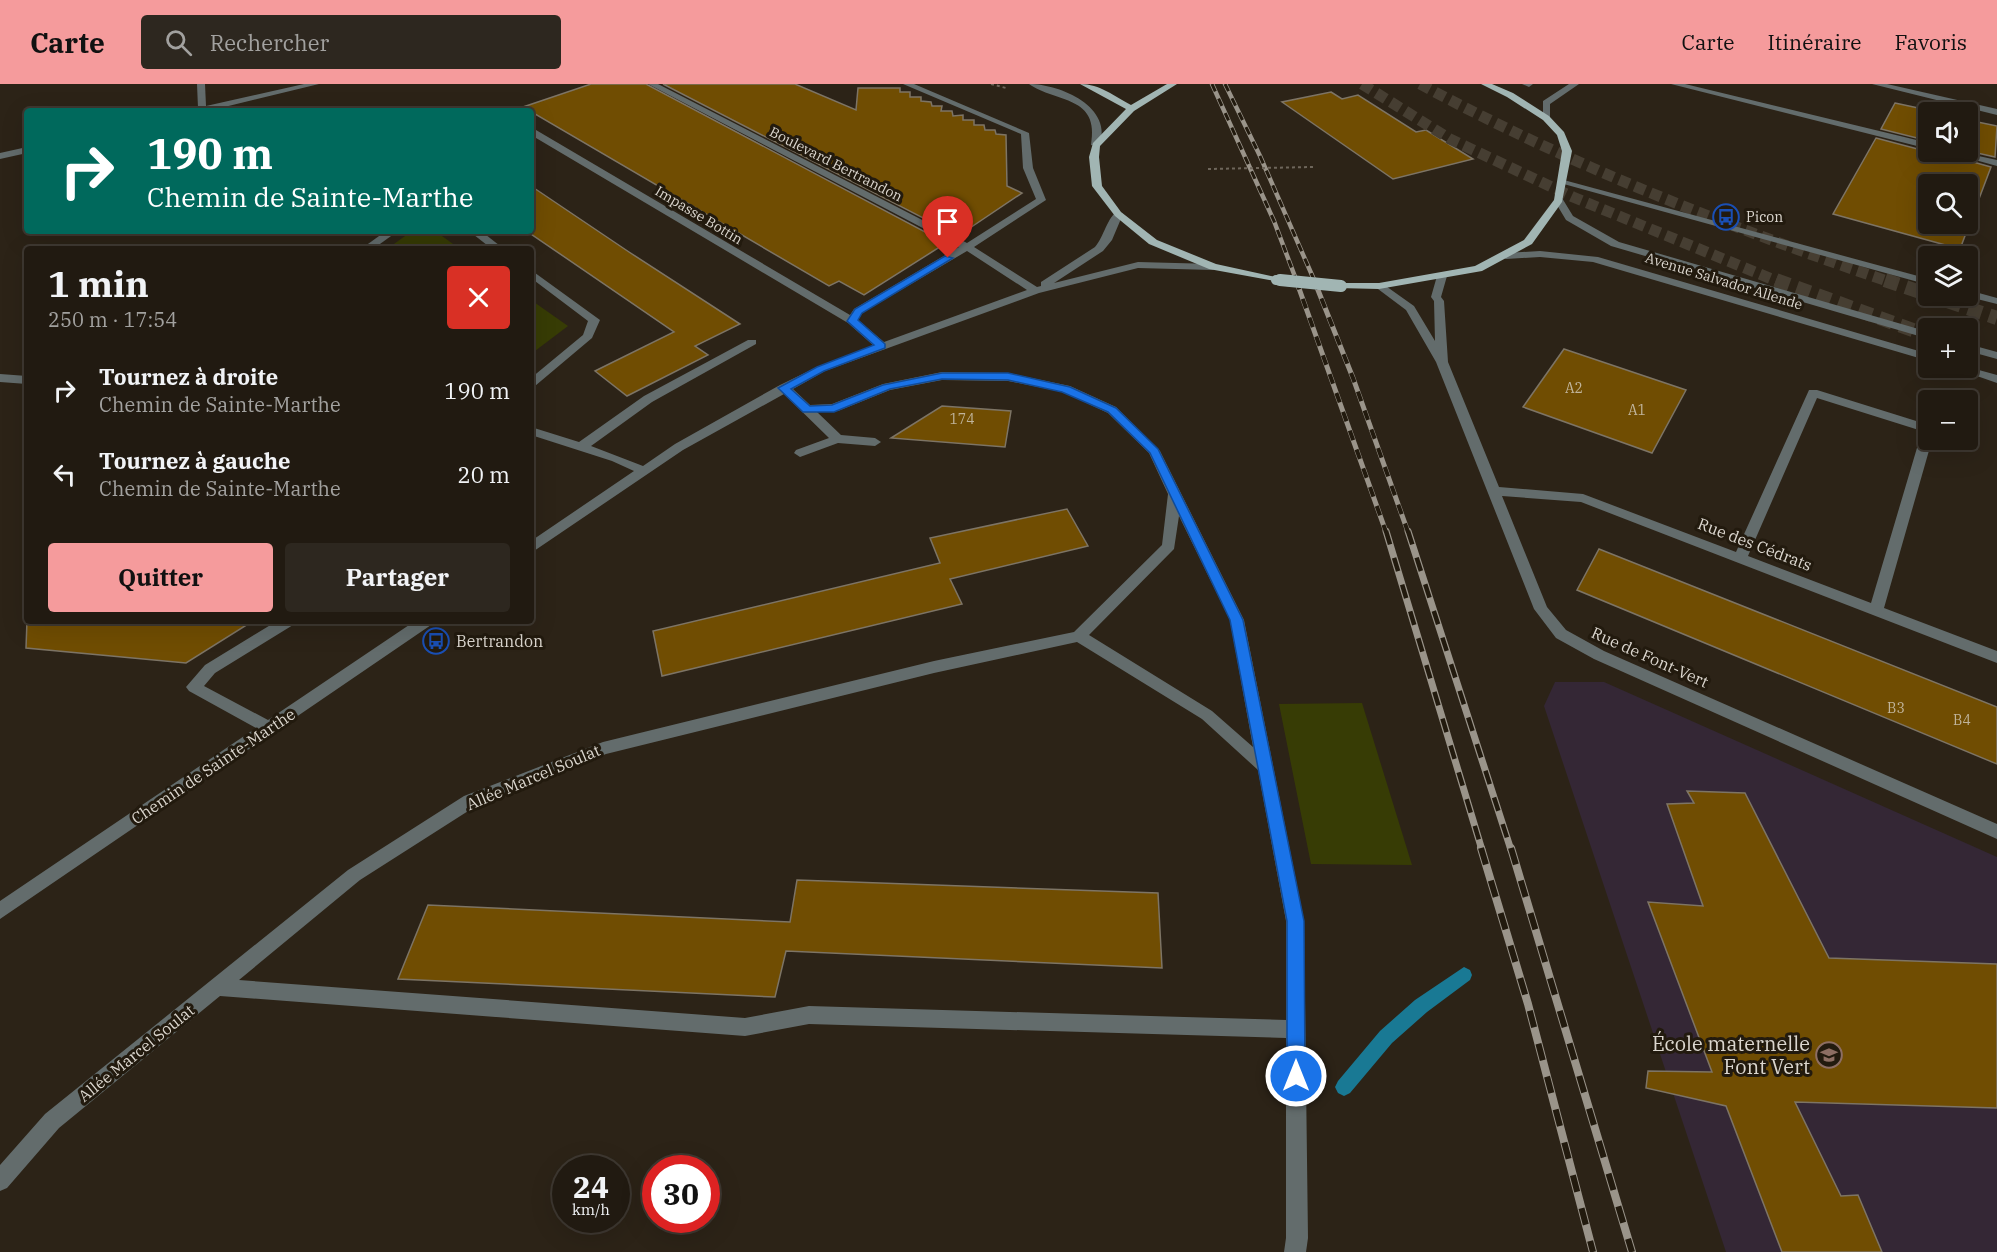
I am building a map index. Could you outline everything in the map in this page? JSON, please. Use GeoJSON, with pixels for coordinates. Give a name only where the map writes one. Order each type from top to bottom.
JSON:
{"type":"FeatureCollection","features":[{"type":"Feature","properties":{"kind":"main road"},"geometry":{"type":"LineString","coordinates":[[1084,84],[1131,109]]}},
{"type":"Feature","properties":{"kind":"main road"},"geometry":{"type":"LineString","coordinates":[[1173,84],[1131,109],[1096,145],[1094,157],[1096,186],[1118,214],[1153,242],[1213,267],[1276,280],[1341,286],[1379,286],[1478,269],[1528,243],[1559,200],[1567,151],[1561,134],[1546,118],[1510,95],[1485,84]]}},
{"type":"Feature","properties":{"kind":"street"},"geometry":{"type":"LineString","coordinates":[[199,108],[201,84]]}},
{"type":"Feature","properties":{"kind":"street"},"geometry":{"type":"LineString","coordinates":[[208,108],[315,84]]}},
{"type":"Feature","properties":{"kind":"street","name":"Boulevard Bertrandon"},"geometry":{"type":"LineString","coordinates":[[652,84],[967,247],[1035,291]]}},
{"type":"Feature","properties":{"kind":"street"},"geometry":{"type":"LineString","coordinates":[[881,346],[852,321],[858,311],[967,247],[1041,200],[1028,168],[1025,133],[907,84]]}},
{"type":"Feature","properties":{"kind":"street"},"geometry":{"type":"LineString","coordinates":[[1033,84],[1072,98],[1088,110],[1097,124],[1096,145]]}},
{"type":"Feature","properties":{"kind":"street"},"geometry":{"type":"LineString","coordinates":[[1546,118],[1546,104],[1552,97],[1575,84]]}},
{"type":"Feature","properties":{"kind":"street"},"geometry":{"type":"LineString","coordinates":[[1675,84],[1918,143]]}},
{"type":"Feature","properties":{"kind":"street"},"geometry":{"type":"LineString","coordinates":[[1876,84],[1997,112]]}},
{"type":"Feature","properties":{"kind":"street","name":"Impasse Bottin"},"geometry":{"type":"LineString","coordinates":[[534,133],[852,321]]}},
{"type":"Feature","properties":{"kind":"street"},"geometry":{"type":"LineString","coordinates":[[0,156],[24,151]]}},
{"type":"Feature","properties":{"kind":"street"},"geometry":{"type":"LineString","coordinates":[[1978,158],[1997,163]]}},
{"type":"Feature","properties":{"kind":"street"},"geometry":{"type":"LineString","coordinates":[[1563,182],[1918,279]]}},
{"type":"Feature","properties":{"kind":"street","name":"Avenue Salvador Allende"},"geometry":{"type":"LineString","coordinates":[[1559,200],[1569,218],[1615,244],[1918,333]]}},
{"type":"Feature","properties":{"kind":"street"},"geometry":{"type":"LineString","coordinates":[[1035,291],[1099,249],[1107,240],[1118,214]]}},
{"type":"Feature","properties":{"kind":"street"},"geometry":{"type":"LineString","coordinates":[[370,246],[388,234]]}},
{"type":"Feature","properties":{"kind":"street"},"geometry":{"type":"LineString","coordinates":[[478,234],[495,246]]}},
{"type":"Feature","properties":{"kind":"street","name":"Avenue Salvador Allende"},"geometry":{"type":"LineString","coordinates":[[1506,256],[1540,254],[1594,259],[1918,355]]}},
{"type":"Feature","properties":{"kind":"street"},"geometry":{"type":"LineString","coordinates":[[534,546],[680,447],[821,369],[1035,291],[1138,265],[1213,267]]}},
{"type":"Feature","properties":{"kind":"street"},"geometry":{"type":"LineString","coordinates":[[534,275],[594,320],[588,336],[534,381]]}},
{"type":"Feature","properties":{"kind":"street","name":"Rue de Font-Vert"},"geometry":{"type":"LineString","coordinates":[[1442,276],[1436,297],[1439,301],[1442,362]]}},
{"type":"Feature","properties":{"kind":"street","name":"Rue de Font-Vert"},"geometry":{"type":"LineString","coordinates":[[1379,286],[1410,308],[1442,362],[1541,609],[1561,634],[1599,655],[1997,832]]}},
{"type":"Feature","properties":{"kind":"street"},"geometry":{"type":"LineString","coordinates":[[1978,296],[1997,301]]}},
{"type":"Feature","properties":{"kind":"street"},"geometry":{"type":"LineString","coordinates":[[581,447],[648,399],[752,342]]}},
{"type":"Feature","properties":{"kind":"street"},"geometry":{"type":"LineString","coordinates":[[1978,350],[1997,356]]}},
{"type":"Feature","properties":{"kind":"street"},"geometry":{"type":"LineString","coordinates":[[1978,373],[1997,379]]}},
{"type":"Feature","properties":{"kind":"street"},"geometry":{"type":"LineString","coordinates":[[807,409],[834,408],[887,387],[942,376],[1008,377],[1066,389],[1112,410],[1154,452],[1236,620],[1295,921],[1297,1238],[1295,1252]]}},
{"type":"Feature","properties":{"kind":"street"},"geometry":{"type":"LineString","coordinates":[[0,378],[24,380]]}},
{"type":"Feature","properties":{"kind":"street"},"geometry":{"type":"LineString","coordinates":[[784,388],[837,439]]}},
{"type":"Feature","properties":{"kind":"street"},"geometry":{"type":"LineString","coordinates":[[1740,558],[1813,393],[1918,426]]}},
{"type":"Feature","properties":{"kind":"street"},"geometry":{"type":"LineString","coordinates":[[534,432],[616,458],[644,471]]}},
{"type":"Feature","properties":{"kind":"street"},"geometry":{"type":"LineString","coordinates":[[800,453],[837,439],[875,442]]}},
{"type":"Feature","properties":{"kind":"street"},"geometry":{"type":"LineString","coordinates":[[1876,610],[1923,450]]}},
{"type":"Feature","properties":{"kind":"street","name":"Rue des Cédrats"},"geometry":{"type":"LineString","coordinates":[[1494,491],[1583,498],[1997,657]]}},
{"type":"Feature","properties":{"kind":"street"},"geometry":{"type":"LineString","coordinates":[[1175,492],[1169,546],[1079,636],[1207,715],[1265,767]]}},
{"type":"Feature","properties":{"kind":"street"},"geometry":{"type":"LineString","coordinates":[[269,728],[194,687],[210,669],[283,624]]}},
{"type":"Feature","properties":{"kind":"street","name":"Chemin de Sainte-Marthe"},"geometry":{"type":"LineString","coordinates":[[0,911],[422,624]]}},
{"type":"Feature","properties":{"kind":"street","name":"Allée Marcel Soulat"},"geometry":{"type":"LineString","coordinates":[[0,1181],[52,1121],[354,875],[471,801],[603,748],[934,667],[1079,636]]}},
{"type":"Feature","properties":{"kind":"street"},"geometry":{"type":"LineString","coordinates":[[216,987],[745,1027],[808,1015],[1296,1029]]}},
{"type":"Feature","properties":{"kind":"path"},"geometry":{"type":"LineString","coordinates":[[1208,169],[1313,167]]}},
{"type":"Feature","properties":{"kind":"shaded area","name":"École maternelle Font Vert"},"geometry":{"type":"Polygon","coordinates":[[[1555,682],[1604,682],[1997,857],[1997,1252],[1726,1252],[1544,706],[1555,682]]]}},
{"type":"Feature","properties":{"kind":"green space"},"geometry":{"type":"Polygon","coordinates":[[[408,234],[439,234],[456,246],[391,246],[408,234]]]}},
{"type":"Feature","properties":{"kind":"green space"},"geometry":{"type":"Polygon","coordinates":[[[534,302],[568,326],[534,352],[534,302]]]}},
{"type":"Feature","properties":{"kind":"green space"},"geometry":{"type":"Polygon","coordinates":[[[1362,703],[1412,865],[1311,864],[1279,704],[1362,703]]]}},
{"type":"Feature","properties":{"kind":"building"},"geometry":{"type":"Polygon","coordinates":[[[591,84],[646,84],[946,243],[864,295],[839,281],[829,286],[534,113],[534,108],[523,107],[591,84]]]}},
{"type":"Feature","properties":{"kind":"building"},"geometry":{"type":"Polygon","coordinates":[[[663,84],[795,84],[856,110],[858,88],[900,88],[900,92],[910,92],[910,97],[921,97],[921,101],[931,102],[932,106],[942,106],[941,111],[952,111],[953,116],[963,115],[963,120],[974,120],[974,125],[984,125],[985,130],[995,130],[996,134],[1006,135],[1007,186],[1022,193],[958,236],[663,84]]]}},
{"type":"Feature","properties":{"kind":"building"},"geometry":{"type":"Polygon","coordinates":[[[1331,92],[1342,99],[1358,95],[1416,132],[1426,130],[1473,159],[1393,179],[1282,102],[1331,92]]]}},
{"type":"Feature","properties":{"kind":"building"},"geometry":{"type":"Polygon","coordinates":[[[1895,103],[1918,108],[1918,138],[1881,129],[1895,103]]]}},
{"type":"Feature","properties":{"kind":"building"},"geometry":{"type":"Polygon","coordinates":[[[1978,122],[1997,126],[1995,157],[1978,153],[1978,122]]]}},
{"type":"Feature","properties":{"kind":"building"},"geometry":{"type":"Polygon","coordinates":[[[1876,138],[1918,149],[1918,162],[1973,162],[1991,167],[1978,201],[1978,174],[1918,174],[1918,234],[1966,234],[1961,246],[1949,246],[1833,214],[1876,138]]]}},
{"type":"Feature","properties":{"kind":"building"},"geometry":{"type":"Polygon","coordinates":[[[534,188],[740,324],[695,346],[708,355],[627,396],[595,371],[674,332],[531,234],[534,234],[534,188]]]}},
{"type":"Feature","properties":{"kind":"building"},"geometry":{"type":"Polygon","coordinates":[[[1564,349],[1686,390],[1652,453],[1523,407],[1564,349]]]}},
{"type":"Feature","properties":{"kind":"building"},"geometry":{"type":"Polygon","coordinates":[[[942,406],[1011,411],[1005,447],[891,438],[942,406]]]}},
{"type":"Feature","properties":{"kind":"building"},"geometry":{"type":"Polygon","coordinates":[[[1067,509],[1088,546],[950,579],[962,604],[662,676],[653,631],[940,563],[930,538],[1067,509]]]}},
{"type":"Feature","properties":{"kind":"building"},"geometry":{"type":"Polygon","coordinates":[[[1599,549],[1997,707],[1997,764],[1577,590],[1599,549]]]}},
{"type":"Feature","properties":{"kind":"building"},"geometry":{"type":"Polygon","coordinates":[[[27,624],[248,624],[186,663],[26,648],[27,624]]]}},
{"type":"Feature","properties":{"kind":"building"},"geometry":{"type":"Polygon","coordinates":[[[1687,791],[1745,793],[1829,958],[1997,964],[1997,1108],[1795,1102],[1841,1196],[1858,1195],[1882,1252],[1782,1252],[1726,1106],[1646,1088],[1648,1071],[1712,1072],[1648,902],[1703,906],[1667,804],[1694,803],[1687,791]]]}},
{"type":"Feature","properties":{"kind":"building"},"geometry":{"type":"Polygon","coordinates":[[[797,880],[1158,893],[1162,968],[786,951],[775,997],[398,979],[428,905],[790,922],[797,880]]]}},
{"type":"Feature","properties":{"kind":"waterway"},"geometry":{"type":"LineString","coordinates":[[1344,1087],[1386,1037],[1421,1006],[1464,975]]}},
{"type":"Feature","properties":{"kind":"tunnel"},"geometry":{"type":"LineString","coordinates":[[1362,84],[1450,139],[1573,197],[1779,282]]}},
{"type":"Feature","properties":{"kind":"tunnel"},"geometry":{"type":"LineString","coordinates":[[1420,84],[1534,142],[1650,193],[1890,282]]}},
{"type":"Feature","properties":{"kind":"tunnel"},"geometry":{"type":"LineString","coordinates":[[1776,280],[1918,332]]}},
{"type":"Feature","properties":{"kind":"tunnel"},"geometry":{"type":"LineString","coordinates":[[1885,280],[1997,318]]}},
{"type":"Feature","properties":{"kind":"railway"},"geometry":{"type":"LineString","coordinates":[[1212,84],[1274,221],[1297,282]]}},
{"type":"Feature","properties":{"kind":"railway"},"geometry":{"type":"LineString","coordinates":[[1225,84],[1260,156],[1315,282]]}},
{"type":"Feature","properties":{"kind":"railway"},"geometry":{"type":"LineString","coordinates":[[1296,280],[1386,532]]}},
{"type":"Feature","properties":{"kind":"railway"},"geometry":{"type":"LineString","coordinates":[[1314,280],[1353,378],[1408,532]]}},
{"type":"Feature","properties":{"kind":"railway"},"geometry":{"type":"LineString","coordinates":[[1386,531],[1482,850]]}},
{"type":"Feature","properties":{"kind":"railway"},"geometry":{"type":"LineString","coordinates":[[1408,531],[1511,850]]}},
{"type":"Feature","properties":{"kind":"railway"},"geometry":{"type":"LineString","coordinates":[[1481,848],[1528,1004],[1593,1252]]}},
{"type":"Feature","properties":{"kind":"railway"},"geometry":{"type":"LineString","coordinates":[[1511,848],[1632,1252]]}},
{"type":"Feature","properties":{"kind":"place","name":"Picon"},"geometry":{"type":"Point","coordinates":[1726,217]}},
{"type":"Feature","properties":{"kind":"place","name":"Bertrandon"},"geometry":{"type":"Point","coordinates":[436,641]}},
{"type":"Feature","properties":{"kind":"place","name":"École maternelle Font Vert"},"geometry":{"type":"Point","coordinates":[1829,1055]}},
{"type":"Feature","properties":{"kind":"route"},"geometry":{"type":"LineString","coordinates":[[948,258],[858,311],[852,321],[881,346],[821,369],[784,388],[807,409],[834,408],[887,387],[942,376],[1008,377],[1066,389],[1112,410],[1154,452],[1236,620],[1295,921],[1296,1076]]}}]}
